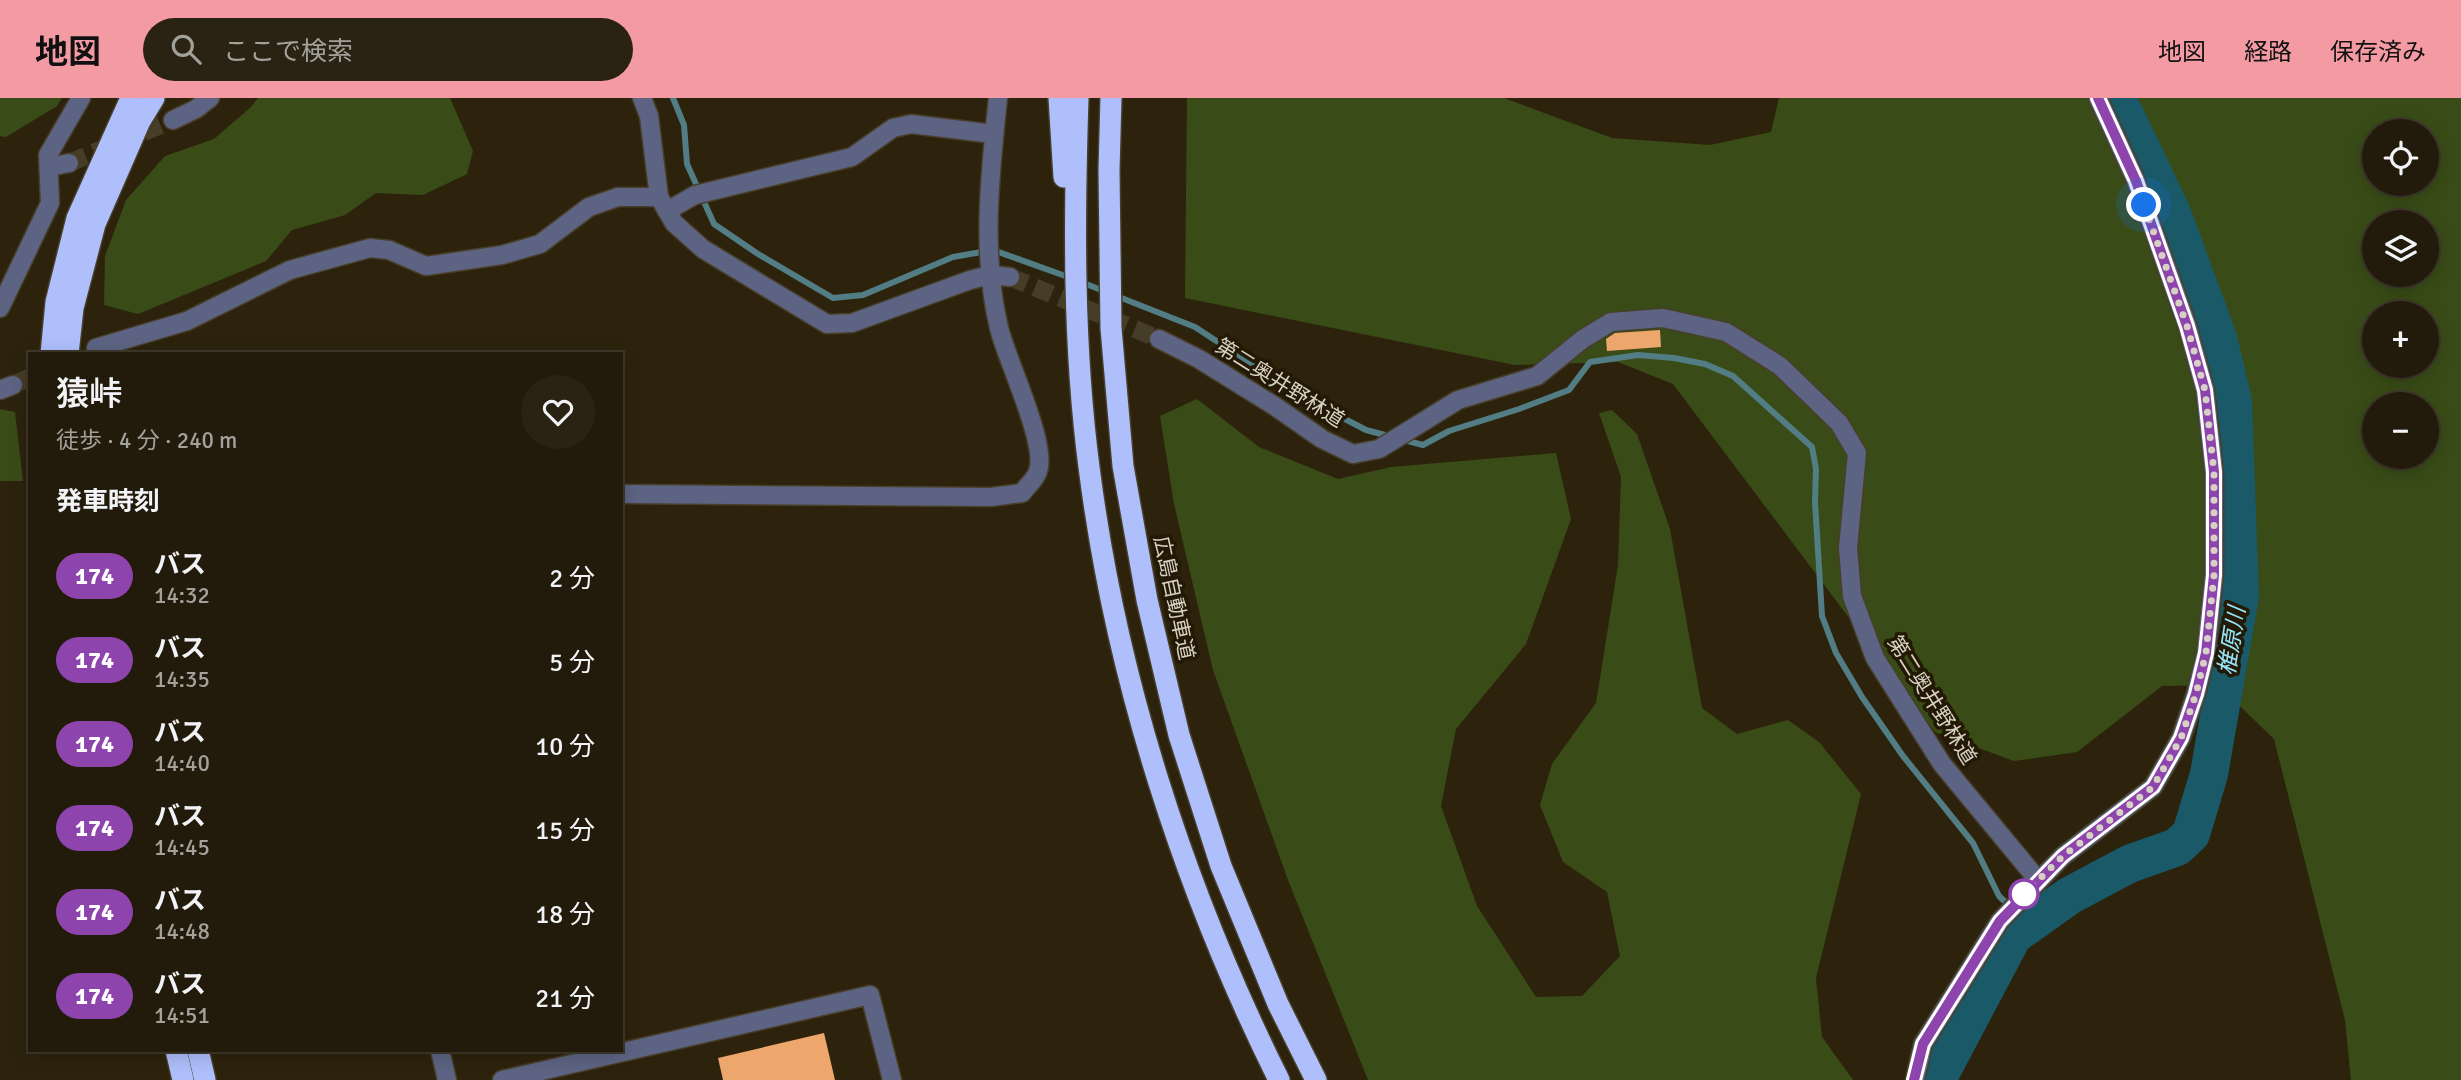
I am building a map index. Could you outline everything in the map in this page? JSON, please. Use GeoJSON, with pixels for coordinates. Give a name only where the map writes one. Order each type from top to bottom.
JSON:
{"type":"FeatureCollection","features":[{"type":"Feature","properties":{"kind":"highway"},"geometry":{"type":"LineString","coordinates":[[51,352],[56,302],[77,219],[131,98]]}},
{"type":"Feature","properties":{"kind":"highway"},"geometry":{"type":"LineString","coordinates":[[68,352],[73,308],[95,224],[140,121],[155,98]]}},
{"type":"Feature","properties":{"kind":"highway"},"geometry":{"type":"LineString","coordinates":[[1059,98],[1089,467],[1114,608],[1147,744],[1191,876],[1247,1015],[1279,1080]]}},
{"type":"Feature","properties":{"kind":"highway"},"geometry":{"type":"LineString","coordinates":[[1077,325],[1076,167],[1079,98]]}},
{"type":"Feature","properties":{"kind":"highway","name":"広島自動車道"},"geometry":{"type":"LineString","coordinates":[[1111,98],[1111,328],[1123,466],[1147,600],[1179,735],[1222,866],[1278,1004],[1316,1080]]}},
{"type":"Feature","properties":{"kind":"highway"},"geometry":{"type":"LineString","coordinates":[[176,1052],[183,1080]]}},
{"type":"Feature","properties":{"kind":"highway"},"geometry":{"type":"LineString","coordinates":[[198,1052],[205,1080]]}},
{"type":"Feature","properties":{"kind":"street"},"geometry":{"type":"LineString","coordinates":[[0,308],[50,203],[48,155],[81,98]]}},
{"type":"Feature","properties":{"kind":"street"},"geometry":{"type":"LineString","coordinates":[[173,120],[196,109],[210,98]]}},
{"type":"Feature","properties":{"kind":"street"},"geometry":{"type":"LineString","coordinates":[[642,98],[649,116],[663,204],[674,223],[703,249],[827,324],[852,323],[970,280],[990,275],[1010,277]]}},
{"type":"Feature","properties":{"kind":"street"},"geometry":{"type":"LineString","coordinates":[[623,494],[991,497],[1022,493],[1039,470],[1037,440],[999,329],[990,275],[988,235],[998,98]]}},
{"type":"Feature","properties":{"kind":"street"},"geometry":{"type":"LineString","coordinates":[[1914,1080],[1923,1044],[2004,916],[2063,856],[2153,787],[2181,738],[2206,653],[2214,575],[2214,472],[2205,390],[2187,326],[2136,181],[2098,98]]}},
{"type":"Feature","properties":{"kind":"street"},"geometry":{"type":"LineString","coordinates":[[96,348],[187,321],[290,270],[370,248],[389,250],[426,266],[502,255],[540,244],[589,207],[618,197],[663,204],[852,157],[893,128],[911,124],[994,134]]}},
{"type":"Feature","properties":{"kind":"street"},"geometry":{"type":"LineString","coordinates":[[48,167],[69,163]]}},
{"type":"Feature","properties":{"kind":"street","name":"第二奥井野林道"},"geometry":{"type":"LineString","coordinates":[[1159,339],[1199,359],[1322,439],[1353,454],[1379,449],[1458,400],[1537,376],[1583,339],[1611,322],[1663,318],[1726,332],[1790,375],[1839,423],[1857,453],[1848,548],[1852,596],[1875,659],[1942,764],[2038,880]]}},
{"type":"Feature","properties":{"kind":"street"},"geometry":{"type":"LineString","coordinates":[[502,1080],[870,995],[892,1080]]}},
{"type":"Feature","properties":{"kind":"street"},"geometry":{"type":"LineString","coordinates":[[440,1052],[447,1080]]}},
{"type":"Feature","properties":{"kind":"green space"},"geometry":{"type":"Polygon","coordinates":[[[0,98],[62,98],[57,106],[6,137],[0,136],[0,98]]]}},
{"type":"Feature","properties":{"kind":"green space"},"geometry":{"type":"Polygon","coordinates":[[[258,98],[450,98],[473,151],[467,174],[423,195],[376,193],[345,215],[292,230],[266,261],[138,314],[104,305],[105,256],[126,200],[165,156],[214,139],[258,98]]]}},
{"type":"Feature","properties":{"kind":"green space"},"geometry":{"type":"Polygon","coordinates":[[[1187,98],[1504,98],[1612,138],[1710,145],[1771,132],[1779,98],[2461,98],[2461,1080],[2351,1080],[2345,1020],[2274,739],[2218,685],[2162,686],[2077,752],[2014,761],[1935,732],[1673,384],[1618,362],[1515,365],[1185,298],[1187,98]]]}},
{"type":"Feature","properties":{"kind":"green space"},"geometry":{"type":"Polygon","coordinates":[[[1197,399],[1259,447],[1338,479],[1391,467],[1556,453],[1571,519],[1526,644],[1456,729],[1441,806],[1477,906],[1536,997],[1582,996],[1620,956],[1607,892],[1563,862],[1540,805],[1552,764],[1596,703],[1618,565],[1621,477],[1599,413],[1612,410],[1637,434],[1670,529],[1702,708],[1737,734],[1788,720],[1819,742],[1861,794],[1816,978],[1822,1037],[1853,1080],[1368,1080],[1288,880],[1213,670],[1174,504],[1160,416],[1197,399]]]}},
{"type":"Feature","properties":{"kind":"green space"},"geometry":{"type":"Polygon","coordinates":[[[0,409],[15,412],[23,481],[0,481],[0,409]]]}},
{"type":"Feature","properties":{"kind":"building"},"geometry":{"type":"Polygon","coordinates":[[[1660,330],[1661,347],[1607,351],[1606,339],[1615,333],[1660,330]]]}},
{"type":"Feature","properties":{"kind":"building"},"geometry":{"type":"Polygon","coordinates":[[[824,1033],[835,1080],[723,1080],[718,1058],[824,1033]]]}},
{"type":"Feature","properties":{"kind":"waterway"},"geometry":{"type":"LineString","coordinates":[[673,98],[684,125],[687,164],[714,224],[758,254],[833,298],[863,295],[953,257],[993,250],[1071,278]]}},
{"type":"Feature","properties":{"kind":"waterway","name":"椎原川"},"geometry":{"type":"LineString","coordinates":[[1939,1080],[2013,936],[2069,896],[2129,864],[2177,847],[2191,834],[2209,774],[2240,596],[2233,401],[2218,338],[2172,213],[2117,98]]}},
{"type":"Feature","properties":{"kind":"waterway"},"geometry":{"type":"LineString","coordinates":[[1081,282],[1195,327],[1299,395],[1366,430],[1423,445],[1449,431],[1569,390],[1590,362],[1638,355],[1674,358],[1705,364],[1733,376],[1812,447],[1816,469],[1815,502],[1822,616],[1836,653],[1862,697],[1903,756],[1973,843],[1999,896],[2028,924]]}},
{"type":"Feature","properties":{"kind":"tunnel"},"geometry":{"type":"LineString","coordinates":[[69,163],[173,120]]}},
{"type":"Feature","properties":{"kind":"tunnel"},"geometry":{"type":"LineString","coordinates":[[1010,277],[1159,339]]}},
{"type":"Feature","properties":{"kind":"tunnel"},"geometry":{"type":"LineString","coordinates":[[13,385],[28,378]]}},
{"type":"Feature","properties":{"kind":"bus line","name":"174"},"geometry":{"type":"LineString","coordinates":[[1914,1080],[1923,1044],[2000,921],[2063,856],[2153,787],[2181,738],[2206,653],[2214,575],[2214,472],[2205,390],[2187,326],[2136,181],[2098,98]]}},
{"type":"Feature","properties":{"kind":"route"},"geometry":{"type":"LineString","coordinates":[[2024,894],[2063,856],[2153,787],[2181,738],[2206,653],[2214,575],[2214,472],[2205,390],[2187,326],[2144,205]]}}]}
